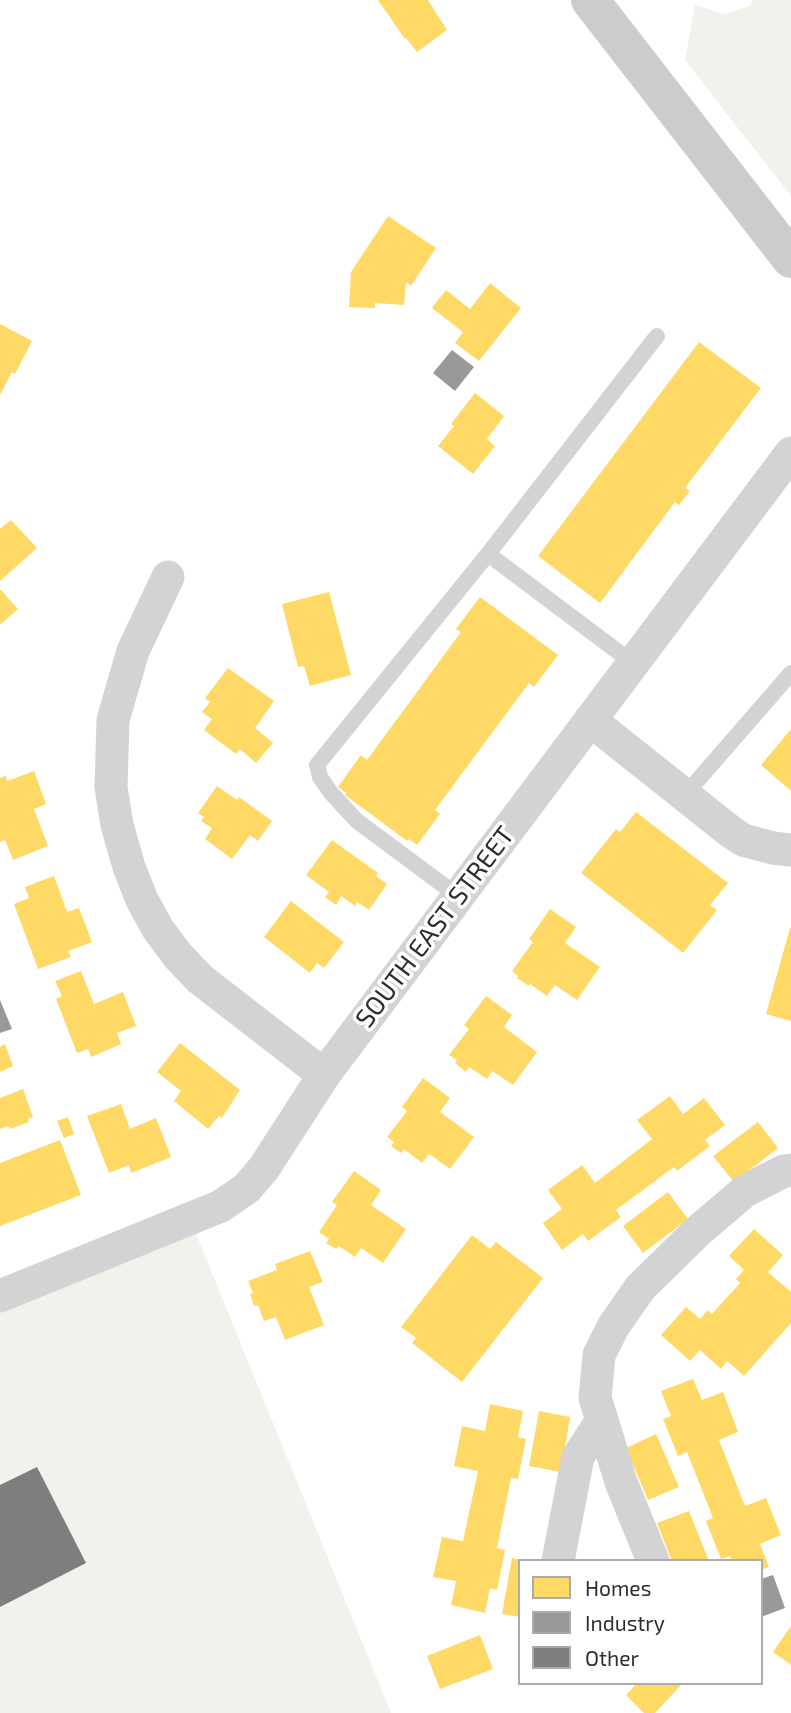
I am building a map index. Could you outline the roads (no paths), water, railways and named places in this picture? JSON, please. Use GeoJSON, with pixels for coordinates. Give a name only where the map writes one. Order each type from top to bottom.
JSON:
{"type":"FeatureCollection","features":[{"type":"Feature","properties":{"kind":"street"},"geometry":{"type":"LineString","coordinates":[[590,0],[791,259]]}},
{"type":"Feature","properties":{"kind":"street","name":"SOUTH EAST STREET"},"geometry":{"type":"LineString","coordinates":[[0,1296],[222,1206],[247,1188],[264,1168],[324,1075],[791,453]]}},
{"type":"Feature","properties":{"kind":"street"},"geometry":{"type":"LineString","coordinates":[[168,577],[134,651],[113,720],[111,786],[117,825],[129,867],[142,900],[158,929],[178,956],[200,979],[324,1075]]}},
{"type":"Feature","properties":{"kind":"street"},"geometry":{"type":"LineString","coordinates":[[590,720],[743,840],[791,850]]}},
{"type":"Feature","properties":{"kind":"street"},"geometry":{"type":"LineString","coordinates":[[652,1559],[621,1482],[595,1398],[599,1355],[613,1326],[640,1289],[696,1231],[745,1191],[791,1170]]}},
{"type":"Feature","properties":{"kind":"street"},"geometry":{"type":"LineString","coordinates":[[558,1559],[578,1457],[602,1420]]}},
{"type":"Feature","properties":{"kind":"lane"},"geometry":{"type":"LineString","coordinates":[[458,895],[357,821],[331,793],[320,777],[317,765],[488,554],[657,336]]}},
{"type":"Feature","properties":{"kind":"lane"},"geometry":{"type":"LineString","coordinates":[[488,554],[633,663]]}},
{"type":"Feature","properties":{"kind":"lane"},"geometry":{"type":"LineString","coordinates":[[684,796],[791,673]]}}]}
